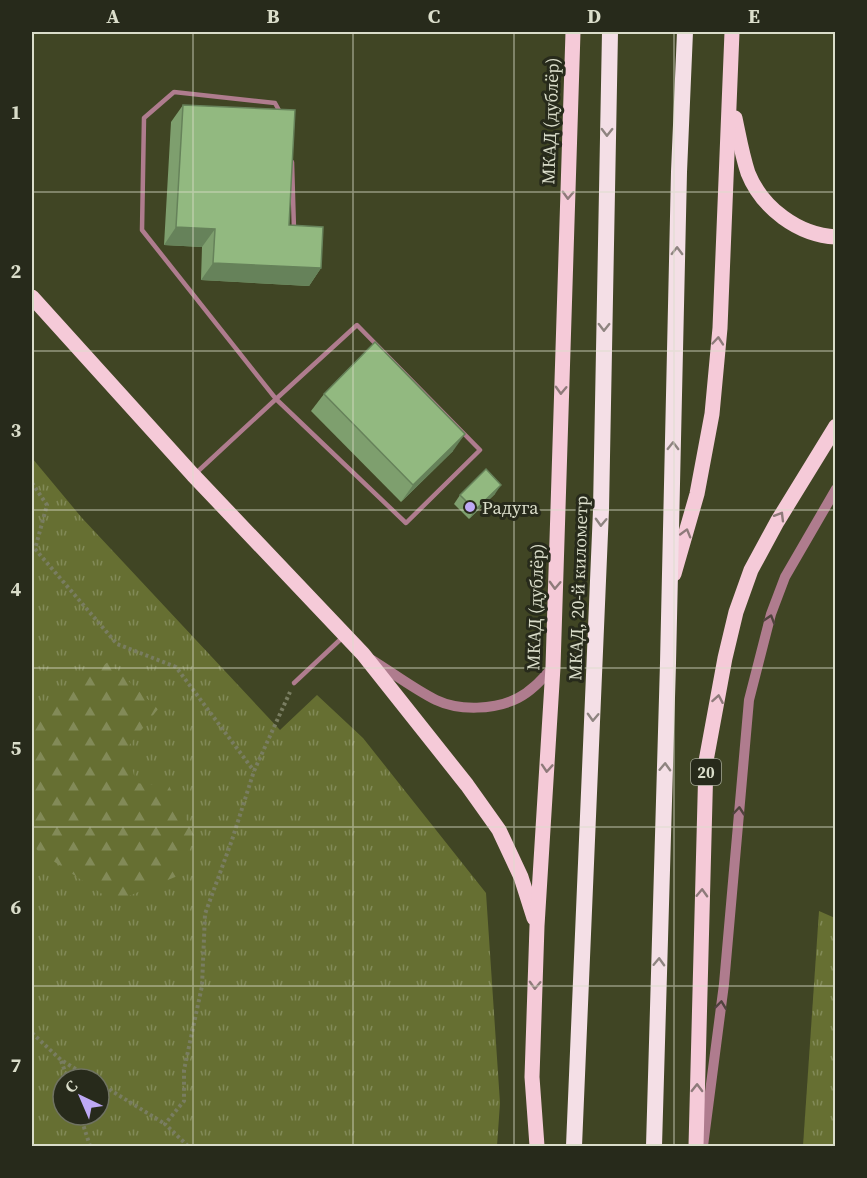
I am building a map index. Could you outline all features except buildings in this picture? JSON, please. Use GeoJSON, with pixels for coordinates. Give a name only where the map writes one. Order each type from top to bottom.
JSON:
{"type":"FeatureCollection","features":[{"type":"Feature","properties":{"kind":"highway","name":"МКАД, 20-й километр"},"geometry":{"type":"LineString","coordinates":[[574,1146],[602,510],[609,32]]}},
{"type":"Feature","properties":{"kind":"highway"},"geometry":{"type":"LineString","coordinates":[[654,1146],[679,172],[685,32]]}},
{"type":"Feature","properties":{"kind":"main road","name":"МКАД (дублёр)"},"geometry":{"type":"LineString","coordinates":[[537,1146],[532,1077],[537,926],[553,667],[573,32]]}},
{"type":"Feature","properties":{"kind":"main road"},"geometry":{"type":"LineString","coordinates":[[670,589],[697,494],[712,414],[720,328],[732,32]]}},
{"type":"Feature","properties":{"kind":"main road"},"geometry":{"type":"LineString","coordinates":[[730,90],[741,150],[749,176],[763,199],[780,217],[804,230],[836,237]]}},
{"type":"Feature","properties":{"kind":"main road"},"geometry":{"type":"LineString","coordinates":[[32,297],[193,475],[363,654],[467,785],[499,830],[521,877],[537,926]]}},
{"type":"Feature","properties":{"kind":"main road","name":"20"},"geometry":{"type":"LineString","coordinates":[[696,1146],[706,761],[725,658],[736,612],[751,570],[777,522],[836,426]]}},
{"type":"Feature","properties":{"kind":"street"},"geometry":{"type":"LineString","coordinates":[[703,1146],[724,984],[749,700],[768,623],[784,577],[836,489]]}},
{"type":"Feature","properties":{"kind":"street"},"geometry":{"type":"LineString","coordinates":[[363,654],[436,700],[455,706],[501,705],[519,698],[537,685],[553,667]]}},
{"type":"Feature","properties":{"kind":"lane"},"geometry":{"type":"LineString","coordinates":[[193,475],[276,399],[357,325],[480,450],[406,523],[276,399],[142,230],[144,118],[174,92],[275,103],[285,120]]}},
{"type":"Feature","properties":{"kind":"lane"},"geometry":{"type":"LineString","coordinates":[[291,151],[294,230]]}},
{"type":"Feature","properties":{"kind":"lane"},"geometry":{"type":"LineString","coordinates":[[294,683],[344,635]]}},
{"type":"Feature","properties":{"kind":"path"},"geometry":{"type":"LineString","coordinates":[[32,483],[47,505],[33,549],[117,644],[176,667],[254,771]]}},
{"type":"Feature","properties":{"kind":"path"},"geometry":{"type":"LineString","coordinates":[[165,1124],[184,1101],[184,1070],[202,986],[205,914],[254,771],[294,683]]}},
{"type":"Feature","properties":{"kind":"path"},"geometry":{"type":"LineString","coordinates":[[32,1033],[61,1060],[72,1067]]}},
{"type":"Feature","properties":{"kind":"path"},"geometry":{"type":"LineString","coordinates":[[61,1060],[64,1067]]}},
{"type":"Feature","properties":{"kind":"path"},"geometry":{"type":"LineString","coordinates":[[111,1090],[165,1124],[188,1146]]}},
{"type":"Feature","properties":{"kind":"path"},"geometry":{"type":"LineString","coordinates":[[84,1127],[90,1146]]}},
{"type":"Feature","properties":{"kind":"green space"},"geometry":{"type":"Polygon","coordinates":[[[32,458],[82,518],[280,730],[317,695],[363,738],[486,893],[500,1103],[497,1146],[32,1146],[32,458]]]}},
{"type":"Feature","properties":{"kind":"green space"},"geometry":{"type":"Polygon","coordinates":[[[108,662],[158,709],[127,748],[136,783],[169,786],[194,835],[180,875],[114,902],[37,850],[32,837],[32,729],[48,703],[108,662]]]}},
{"type":"Feature","properties":{"kind":"green space"},"geometry":{"type":"Polygon","coordinates":[[[819,911],[835,918],[835,1146],[803,1146],[819,911]]]}},
{"type":"Feature","properties":{"kind":"place","name":"Радуга"},"geometry":{"type":"Point","coordinates":[470,507]}}]}
